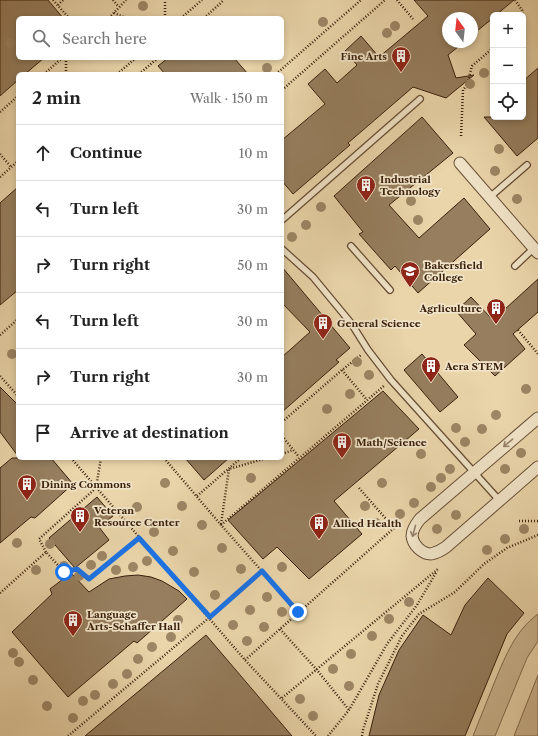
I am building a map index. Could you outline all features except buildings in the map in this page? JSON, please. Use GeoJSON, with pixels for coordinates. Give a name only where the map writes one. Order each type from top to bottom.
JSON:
{"type":"FeatureCollection","features":[{"type":"Feature","properties":{"kind":"street"},"geometry":{"type":"LineString","coordinates":[[460,163],[536,251]]}},
{"type":"Feature","properties":{"kind":"street"},"geometry":{"type":"LineString","coordinates":[[538,418],[420,519],[414,526],[412,535],[416,545],[423,552],[431,554],[446,547],[538,467]]}},
{"type":"Feature","properties":{"kind":"lane"},"geometry":{"type":"LineString","coordinates":[[284,218],[420,99]]}},
{"type":"Feature","properties":{"kind":"lane"},"geometry":{"type":"LineString","coordinates":[[490,196],[527,165]]}},
{"type":"Feature","properties":{"kind":"lane"},"geometry":{"type":"LineString","coordinates":[[352,246],[390,290]]}},
{"type":"Feature","properties":{"kind":"lane"},"geometry":{"type":"LineString","coordinates":[[284,251],[313,277],[350,323],[391,380],[500,500]]}},
{"type":"Feature","properties":{"kind":"lane"},"geometry":{"type":"LineString","coordinates":[[515,266],[536,251]]}},
{"type":"Feature","properties":{"kind":"path"},"geometry":{"type":"LineString","coordinates":[[53,0],[67,16]]}},
{"type":"Feature","properties":{"kind":"path"},"geometry":{"type":"LineString","coordinates":[[58,5],[64,0]]}},
{"type":"Feature","properties":{"kind":"path"},"geometry":{"type":"LineString","coordinates":[[112,0],[118,6]]}},
{"type":"Feature","properties":{"kind":"path"},"geometry":{"type":"LineString","coordinates":[[112,16],[118,6],[126,0]]}},
{"type":"Feature","properties":{"kind":"path"},"geometry":{"type":"LineString","coordinates":[[165,16],[166,0]]}},
{"type":"Feature","properties":{"kind":"path"},"geometry":{"type":"LineString","coordinates":[[183,16],[202,0]]}},
{"type":"Feature","properties":{"kind":"path"},"geometry":{"type":"LineString","coordinates":[[206,16],[224,0]]}},
{"type":"Feature","properties":{"kind":"path"},"geometry":{"type":"LineString","coordinates":[[278,72],[361,0]]}},
{"type":"Feature","properties":{"kind":"path"},"geometry":{"type":"LineString","coordinates":[[284,88],[385,0]]}},
{"type":"Feature","properties":{"kind":"path"},"geometry":{"type":"LineString","coordinates":[[397,0],[413,19]]}},
{"type":"Feature","properties":{"kind":"path"},"geometry":{"type":"LineString","coordinates":[[515,0],[522,12]]}},
{"type":"Feature","properties":{"kind":"path"},"geometry":{"type":"LineString","coordinates":[[114,14],[120,16]]}},
{"type":"Feature","properties":{"kind":"path"},"geometry":{"type":"LineString","coordinates":[[461,136],[463,90],[467,85],[472,66],[490,51]]}},
{"type":"Feature","properties":{"kind":"path"},"geometry":{"type":"LineString","coordinates":[[46,72],[60,60]]}},
{"type":"Feature","properties":{"kind":"path"},"geometry":{"type":"LineString","coordinates":[[66,60],[66,72]]}},
{"type":"Feature","properties":{"kind":"path"},"geometry":{"type":"LineString","coordinates":[[119,72],[134,60]]}},
{"type":"Feature","properties":{"kind":"path"},"geometry":{"type":"LineString","coordinates":[[141,72],[156,60]]}},
{"type":"Feature","properties":{"kind":"path"},"geometry":{"type":"LineString","coordinates":[[0,112],[16,98]]}},
{"type":"Feature","properties":{"kind":"path"},"geometry":{"type":"LineString","coordinates":[[0,154],[11,167]]}},
{"type":"Feature","properties":{"kind":"path"},"geometry":{"type":"LineString","coordinates":[[0,177],[16,163]]}},
{"type":"Feature","properties":{"kind":"path"},"geometry":{"type":"LineString","coordinates":[[0,335],[16,321]]}},
{"type":"Feature","properties":{"kind":"path"},"geometry":{"type":"LineString","coordinates":[[518,330],[538,354]]}},
{"type":"Feature","properties":{"kind":"path"},"geometry":{"type":"LineString","coordinates":[[284,420],[342,370],[368,350]]}},
{"type":"Feature","properties":{"kind":"path"},"geometry":{"type":"LineString","coordinates":[[342,370],[367,400]]}},
{"type":"Feature","properties":{"kind":"path"},"geometry":{"type":"LineString","coordinates":[[0,376],[16,394]]}},
{"type":"Feature","properties":{"kind":"path"},"geometry":{"type":"LineString","coordinates":[[221,525],[391,380]]}},
{"type":"Feature","properties":{"kind":"path"},"geometry":{"type":"LineString","coordinates":[[284,439],[299,457]]}},
{"type":"Feature","properties":{"kind":"path"},"geometry":{"type":"LineString","coordinates":[[284,453],[293,450]]}},
{"type":"Feature","properties":{"kind":"path"},"geometry":{"type":"LineString","coordinates":[[73,460],[139,538],[210,617],[245,660],[316,736]]}},
{"type":"Feature","properties":{"kind":"path"},"geometry":{"type":"LineString","coordinates":[[101,460],[96,488],[39,539],[46,552],[64,572],[77,569],[89,579],[139,538]]}},
{"type":"Feature","properties":{"kind":"path"},"geometry":{"type":"LineString","coordinates":[[166,460],[298,612]]}},
{"type":"Feature","properties":{"kind":"path"},"geometry":{"type":"LineString","coordinates":[[197,496],[239,460]]}},
{"type":"Feature","properties":{"kind":"path"},"geometry":{"type":"LineString","coordinates":[[229,469],[260,460]]}},
{"type":"Feature","properties":{"kind":"path"},"geometry":{"type":"LineString","coordinates":[[221,525],[229,469]]}},
{"type":"Feature","properties":{"kind":"path"},"geometry":{"type":"LineString","coordinates":[[359,488],[394,528]]}},
{"type":"Feature","properties":{"kind":"path"},"geometry":{"type":"LineString","coordinates":[[245,660],[402,521]]}},
{"type":"Feature","properties":{"kind":"path"},"geometry":{"type":"LineString","coordinates":[[519,521],[538,521]]}},
{"type":"Feature","properties":{"kind":"path"},"geometry":{"type":"LineString","coordinates":[[362,736],[378,684],[402,636],[419,614],[455,592],[484,564],[507,548],[538,535]]}},
{"type":"Feature","properties":{"kind":"path"},"geometry":{"type":"LineString","coordinates":[[0,593],[46,552]]}},
{"type":"Feature","properties":{"kind":"path"},"geometry":{"type":"LineString","coordinates":[[282,698],[438,569],[417,605],[387,644],[349,710],[328,736]]}},
{"type":"Feature","properties":{"kind":"path"},"geometry":{"type":"LineString","coordinates":[[68,736],[210,617],[262,571]]}},
{"type":"Feature","properties":{"kind":"path"},"geometry":{"type":"LineString","coordinates":[[280,629],[317,670],[349,710]]}},
{"type":"Feature","properties":{"kind":"shaded area"},"geometry":{"type":"Polygon","coordinates":[[[538,614],[538,641],[527,658],[495,736],[473,736],[507,653],[523,628],[538,614]]]}},
{"type":"Feature","properties":{"kind":"shaded area"},"geometry":{"type":"Polygon","coordinates":[[[538,675],[538,736],[514,736],[538,675]]]}},
{"type":"Feature","properties":{"kind":"place","name":"Fine Arts"},"geometry":{"type":"Point","coordinates":[401,73]}},
{"type":"Feature","properties":{"kind":"place","name":"Industrial Technology"},"geometry":{"type":"Point","coordinates":[366,202]}},
{"type":"Feature","properties":{"kind":"place","name":"Bakersfield College"},"geometry":{"type":"Point","coordinates":[410,288]}},
{"type":"Feature","properties":{"kind":"place","name":"Agrliculture"},"geometry":{"type":"Point","coordinates":[496,325]}},
{"type":"Feature","properties":{"kind":"place","name":"General Science"},"geometry":{"type":"Point","coordinates":[323,340]}},
{"type":"Feature","properties":{"kind":"place","name":"Aera STEM"},"geometry":{"type":"Point","coordinates":[431,383]}},
{"type":"Feature","properties":{"kind":"place","name":"Math/Science"},"geometry":{"type":"Point","coordinates":[342,459]}},
{"type":"Feature","properties":{"kind":"place","name":"Dining Commons"},"geometry":{"type":"Point","coordinates":[27,501]}},
{"type":"Feature","properties":{"kind":"place","name":"Veteran Resource Center"},"geometry":{"type":"Point","coordinates":[80,533]}},
{"type":"Feature","properties":{"kind":"place","name":"Allied Health"},"geometry":{"type":"Point","coordinates":[319,540]}},
{"type":"Feature","properties":{"kind":"place","name":"Language Arts-Schaffer Hall"},"geometry":{"type":"Point","coordinates":[73,637]}},
{"type":"Feature","properties":{"kind":"route"},"geometry":{"type":"LineString","coordinates":[[64,572],[77,569],[89,579],[139,538],[210,617],[262,571],[298,612]]}}]}
